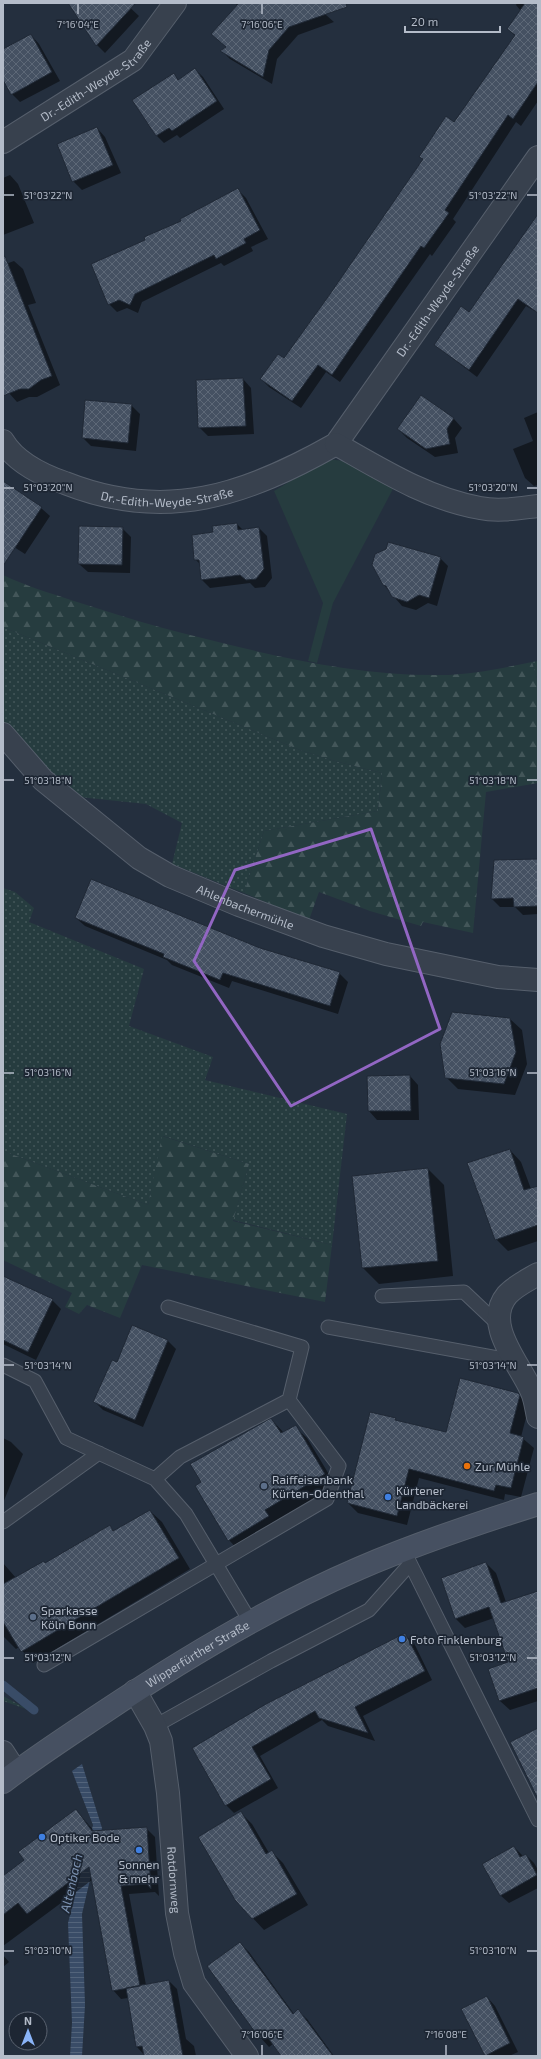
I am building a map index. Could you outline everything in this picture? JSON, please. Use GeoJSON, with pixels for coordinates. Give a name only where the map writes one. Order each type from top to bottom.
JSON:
{"type":"FeatureCollection","features":[{"type":"Feature","properties":{"kind":"main road","name":"Wipperfürther Straße"},"geometry":{"type":"LineString","coordinates":[[10,1777],[135,1691],[250,1621],[312,1590],[407,1557],[538,1504]]}},
{"type":"Feature","properties":{"kind":"street","name":"Dr.-Edith-Weyde-Straße"},"geometry":{"type":"LineString","coordinates":[[3,142],[133,60],[175,3]]}},
{"type":"Feature","properties":{"kind":"street","name":"Dr.-Edith-Weyde-Straße"},"geometry":{"type":"LineString","coordinates":[[3,441],[23,463],[46,476],[94,493],[130,501],[160,503],[193,501],[237,490],[317,455],[336,444],[538,157]]}},
{"type":"Feature","properties":{"kind":"street"},"geometry":{"type":"LineString","coordinates":[[336,444],[404,482],[442,497],[481,508],[506,509],[538,506]]}},
{"type":"Feature","properties":{"kind":"street","name":"Ahlenbachermühle"},"geometry":{"type":"LineString","coordinates":[[3,734],[43,780],[138,858],[170,876],[323,936],[386,954],[498,977],[538,980]]}},
{"type":"Feature","properties":{"kind":"street"},"geometry":{"type":"LineString","coordinates":[[538,1274],[508,1294],[500,1308],[499,1325],[515,1361],[532,1391],[538,1417]]}},
{"type":"Feature","properties":{"kind":"street","name":"Rotdornweg"},"geometry":{"type":"LineString","coordinates":[[135,1691],[155,1726],[161,1741],[168,1794],[177,1913],[185,1953],[194,1983],[247,2056]]}},
{"type":"Feature","properties":{"kind":"street"},"geometry":{"type":"LineString","coordinates":[[3,1752],[10,1777]]}},
{"type":"Feature","properties":{"kind":"lane"},"geometry":{"type":"LineString","coordinates":[[382,1296],[464,1292],[499,1325]]}},
{"type":"Feature","properties":{"kind":"lane"},"geometry":{"type":"LineString","coordinates":[[155,1478],[180,1457],[289,1400],[302,1347],[168,1307]]}},
{"type":"Feature","properties":{"kind":"lane"},"geometry":{"type":"LineString","coordinates":[[328,1327],[515,1361]]}},
{"type":"Feature","properties":{"kind":"lane"},"geometry":{"type":"LineString","coordinates":[[3,1365],[35,1381],[66,1438],[155,1478],[186,1514],[250,1621]]}},
{"type":"Feature","properties":{"kind":"lane"},"geometry":{"type":"LineString","coordinates":[[44,1665],[327,1499],[339,1466],[289,1400]]}},
{"type":"Feature","properties":{"kind":"lane"},"geometry":{"type":"LineString","coordinates":[[3,1522],[99,1453]]}},
{"type":"Feature","properties":{"kind":"lane"},"geometry":{"type":"LineString","coordinates":[[407,1557],[538,1820]]}},
{"type":"Feature","properties":{"kind":"lane","name":"Wipperfürther Straße"},"geometry":{"type":"LineString","coordinates":[[155,1726],[271,1661],[368,1610],[407,1557]]}},
{"type":"Feature","properties":{"kind":"highlighted area"},"geometry":{"type":"Polygon","coordinates":[[[371,829],[440,1029],[291,1106],[194,961],[235,870],[371,829]]]}},
{"type":"Feature","properties":{"kind":"green space"},"geometry":{"type":"Polygon","coordinates":[[[327,459],[345,461],[394,487],[333,603],[317,663],[308,661],[323,603],[274,491],[327,459]]]}},
{"type":"Feature","properties":{"kind":"green space"},"geometry":{"type":"Polygon","coordinates":[[[3,575],[20,583],[152,625],[265,653],[335,667],[405,674],[452,675],[498,669],[532,662],[538,682],[538,783],[486,792],[473,933],[423,922],[421,926],[370,911],[319,892],[309,920],[244,893],[264,831],[378,811],[382,773],[300,750],[3,627],[3,575]]]}},
{"type":"Feature","properties":{"kind":"green space"},"geometry":{"type":"Polygon","coordinates":[[[3,627],[300,750],[382,773],[378,811],[264,831],[244,893],[172,864],[182,823],[146,804],[79,797],[46,769],[3,722],[3,627]]]}},
{"type":"Feature","properties":{"kind":"green space"},"geometry":{"type":"Polygon","coordinates":[[[538,661],[538,682],[532,662],[538,661]]]}},
{"type":"Feature","properties":{"kind":"green space"},"geometry":{"type":"Polygon","coordinates":[[[3,888],[15,892],[34,908],[29,922],[144,969],[129,1026],[213,1057],[205,1080],[347,1114],[332,1245],[233,1220],[249,1164],[163,1136],[148,1205],[3,1151],[3,888]]]}},
{"type":"Feature","properties":{"kind":"green space"},"geometry":{"type":"Polygon","coordinates":[[[162,1136],[249,1164],[233,1221],[332,1245],[325,1302],[142,1265],[120,1318],[87,1305],[79,1314],[65,1307],[72,1293],[3,1260],[3,1151],[148,1205],[162,1136]]]}},
{"type":"Feature","properties":{"kind":"green space"},"geometry":{"type":"Polygon","coordinates":[[[3,1696],[29,1710],[3,1701],[3,1696]]]}},
{"type":"Feature","properties":{"kind":"water"},"geometry":{"type":"Polygon","coordinates":[[[82,1764],[102,1828],[82,1914],[85,2005],[82,2056],[70,2056],[72,2023],[68,1923],[93,1825],[72,1771],[82,1764]]]}},
{"type":"Feature","properties":{"kind":"building"},"geometry":{"type":"Polygon","coordinates":[[[68,3],[136,3],[96,46],[68,3]]]}},
{"type":"Feature","properties":{"kind":"building"},"geometry":{"type":"Polygon","coordinates":[[[239,3],[346,3],[347,7],[289,27],[269,50],[263,77],[220,51],[226,47],[211,34],[239,3]]]}},
{"type":"Feature","properties":{"kind":"building"},"geometry":{"type":"Polygon","coordinates":[[[525,3],[538,3],[538,82],[513,119],[508,115],[445,210],[449,213],[424,248],[421,246],[332,375],[318,365],[292,401],[260,379],[278,354],[284,358],[330,294],[423,159],[419,157],[446,116],[454,122],[515,35],[507,29],[525,3]]]}},
{"type":"Feature","properties":{"kind":"building"},"geometry":{"type":"Polygon","coordinates":[[[31,34],[52,72],[11,95],[3,80],[3,49],[31,34]]]}},
{"type":"Feature","properties":{"kind":"building"},"geometry":{"type":"Polygon","coordinates":[[[195,68],[217,101],[172,131],[169,128],[156,136],[132,100],[174,73],[178,80],[195,68]]]}},
{"type":"Feature","properties":{"kind":"building"},"geometry":{"type":"Polygon","coordinates":[[[97,127],[113,165],[72,182],[57,144],[97,127]]]}},
{"type":"Feature","properties":{"kind":"building"},"geometry":{"type":"Polygon","coordinates":[[[238,188],[260,230],[244,239],[246,243],[216,259],[214,255],[135,294],[130,305],[119,300],[108,305],[91,264],[145,240],[144,237],[181,221],[180,219],[238,188]]]}},
{"type":"Feature","properties":{"kind":"building"},"geometry":{"type":"Polygon","coordinates":[[[538,214],[538,313],[518,299],[469,370],[434,345],[461,306],[469,312],[538,214]]]}},
{"type":"Feature","properties":{"kind":"building"},"geometry":{"type":"Polygon","coordinates":[[[5,256],[52,376],[41,380],[29,389],[20,389],[3,396],[3,257],[5,256]]]}},
{"type":"Feature","properties":{"kind":"building"},"geometry":{"type":"Polygon","coordinates":[[[243,378],[246,426],[198,428],[196,380],[243,378]]]}},
{"type":"Feature","properties":{"kind":"building"},"geometry":{"type":"Polygon","coordinates":[[[421,395],[454,418],[447,429],[450,444],[426,449],[397,429],[421,395]]]}},
{"type":"Feature","properties":{"kind":"building"},"geometry":{"type":"Polygon","coordinates":[[[85,400],[132,404],[128,443],[82,438],[85,400]]]}},
{"type":"Feature","properties":{"kind":"building"},"geometry":{"type":"Polygon","coordinates":[[[3,481],[42,507],[3,566],[3,481]]]}},
{"type":"Feature","properties":{"kind":"building"},"geometry":{"type":"Polygon","coordinates":[[[237,523],[238,530],[259,527],[264,569],[256,579],[246,580],[240,575],[201,580],[199,560],[194,560],[192,535],[213,532],[212,526],[237,523]]]}},
{"type":"Feature","properties":{"kind":"building"},"geometry":{"type":"Polygon","coordinates":[[[79,526],[123,527],[122,565],[78,564],[79,526]]]}},
{"type":"Feature","properties":{"kind":"building"},"geometry":{"type":"Polygon","coordinates":[[[388,542],[441,557],[429,598],[419,595],[407,602],[392,597],[386,586],[383,585],[372,565],[375,554],[386,549],[388,542]]]}},
{"type":"Feature","properties":{"kind":"building"},"geometry":{"type":"Polygon","coordinates":[[[538,859],[538,906],[514,907],[513,898],[491,899],[494,860],[538,859]]]}},
{"type":"Feature","properties":{"kind":"building"},"geometry":{"type":"Polygon","coordinates":[[[91,879],[260,948],[340,972],[330,1006],[223,973],[220,980],[163,957],[164,954],[75,918],[91,879]]]}},
{"type":"Feature","properties":{"kind":"building"},"geometry":{"type":"Polygon","coordinates":[[[452,1012],[510,1018],[516,1052],[504,1084],[445,1078],[440,1044],[452,1012]]]}},
{"type":"Feature","properties":{"kind":"building"},"geometry":{"type":"Polygon","coordinates":[[[410,1075],[411,1111],[368,1111],[367,1076],[410,1075]]]}},
{"type":"Feature","properties":{"kind":"building"},"geometry":{"type":"Polygon","coordinates":[[[510,1149],[524,1190],[538,1186],[538,1225],[495,1240],[467,1163],[510,1149]]]}},
{"type":"Feature","properties":{"kind":"building"},"geometry":{"type":"Polygon","coordinates":[[[428,1168],[438,1261],[362,1268],[352,1176],[428,1168]]]}},
{"type":"Feature","properties":{"kind":"building"},"geometry":{"type":"Polygon","coordinates":[[[3,1276],[53,1299],[28,1352],[3,1340],[3,1276]]]}},
{"type":"Feature","properties":{"kind":"building"},"geometry":{"type":"Polygon","coordinates":[[[132,1325],[168,1340],[135,1420],[93,1402],[112,1360],[117,1362],[132,1325]]]}},
{"type":"Feature","properties":{"kind":"building"},"geometry":{"type":"Polygon","coordinates":[[[460,1378],[518,1393],[520,1395],[510,1433],[524,1437],[511,1488],[496,1485],[494,1491],[409,1469],[397,1516],[347,1503],[370,1412],[396,1418],[395,1420],[446,1432],[460,1378]]]}},
{"type":"Feature","properties":{"kind":"building"},"geometry":{"type":"Polygon","coordinates":[[[271,1418],[281,1433],[296,1425],[325,1474],[265,1510],[269,1516],[228,1541],[195,1486],[201,1482],[190,1464],[271,1418]]]}},
{"type":"Feature","properties":{"kind":"building"},"geometry":{"type":"Polygon","coordinates":[[[150,1510],[179,1558],[21,1652],[3,1622],[3,1584],[44,1561],[45,1563],[110,1525],[113,1531],[150,1510]]]}},
{"type":"Feature","properties":{"kind":"building"},"geometry":{"type":"Polygon","coordinates":[[[486,1562],[501,1603],[538,1591],[538,1688],[499,1701],[488,1669],[508,1662],[489,1607],[455,1619],[441,1578],[486,1562]]]}},
{"type":"Feature","properties":{"kind":"building"},"geometry":{"type":"Polygon","coordinates":[[[405,1633],[425,1671],[355,1707],[368,1733],[319,1718],[315,1711],[252,1747],[271,1779],[225,1806],[192,1748],[266,1704],[405,1633]]]}},
{"type":"Feature","properties":{"kind":"building"},"geometry":{"type":"Polygon","coordinates":[[[538,1728],[538,1799],[510,1742],[538,1728]]]}},
{"type":"Feature","properties":{"kind":"building"},"geometry":{"type":"Polygon","coordinates":[[[76,1809],[92,1831],[147,1827],[151,1889],[147,1884],[121,1886],[140,1986],[112,1991],[89,1867],[27,1914],[18,1903],[3,1915],[3,1876],[24,1860],[18,1852],[76,1809]]]}},
{"type":"Feature","properties":{"kind":"building"},"geometry":{"type":"Polygon","coordinates":[[[241,1811],[266,1854],[272,1850],[297,1894],[252,1919],[235,1900],[198,1837],[241,1811]]]}},
{"type":"Feature","properties":{"kind":"building"},"geometry":{"type":"Polygon","coordinates":[[[514,1846],[520,1857],[526,1854],[537,1875],[500,1896],[482,1864],[514,1846]]]}},
{"type":"Feature","properties":{"kind":"building"},"geometry":{"type":"Polygon","coordinates":[[[240,1942],[293,2014],[298,2009],[333,2056],[281,2056],[266,2035],[260,2039],[207,1966],[240,1942]]]}},
{"type":"Feature","properties":{"kind":"building"},"geometry":{"type":"Polygon","coordinates":[[[169,1980],[183,2056],[144,2056],[142,2046],[136,2047],[126,1988],[169,1980]]]}},
{"type":"Feature","properties":{"kind":"building"},"geometry":{"type":"Polygon","coordinates":[[[487,1996],[510,2043],[485,2056],[461,2009],[487,1996]]]}},
{"type":"Feature","properties":{"kind":"waterway","name":"Altenbach"},"geometry":{"type":"LineString","coordinates":[[3,1685],[34,1710]]}},
{"type":"Feature","properties":{"kind":"place","name":"Zur Mühle"},"geometry":{"type":"Point","coordinates":[467,1466]}},
{"type":"Feature","properties":{"kind":"place","name":"Raiffeisenbank Kürten-Odenthal"},"geometry":{"type":"Point","coordinates":[264,1486]}},
{"type":"Feature","properties":{"kind":"place","name":"Kürtener Landbäckerei"},"geometry":{"type":"Point","coordinates":[388,1497]}},
{"type":"Feature","properties":{"kind":"place","name":"Sparkasse Köln Bonn"},"geometry":{"type":"Point","coordinates":[33,1617]}},
{"type":"Feature","properties":{"kind":"place","name":"Foto Finklenburg"},"geometry":{"type":"Point","coordinates":[402,1639]}},
{"type":"Feature","properties":{"kind":"place","name":"Optiker Bode"},"geometry":{"type":"Point","coordinates":[42,1837]}},
{"type":"Feature","properties":{"kind":"place","name":"Sonnen & mehr"},"geometry":{"type":"Point","coordinates":[139,1850]}}]}
